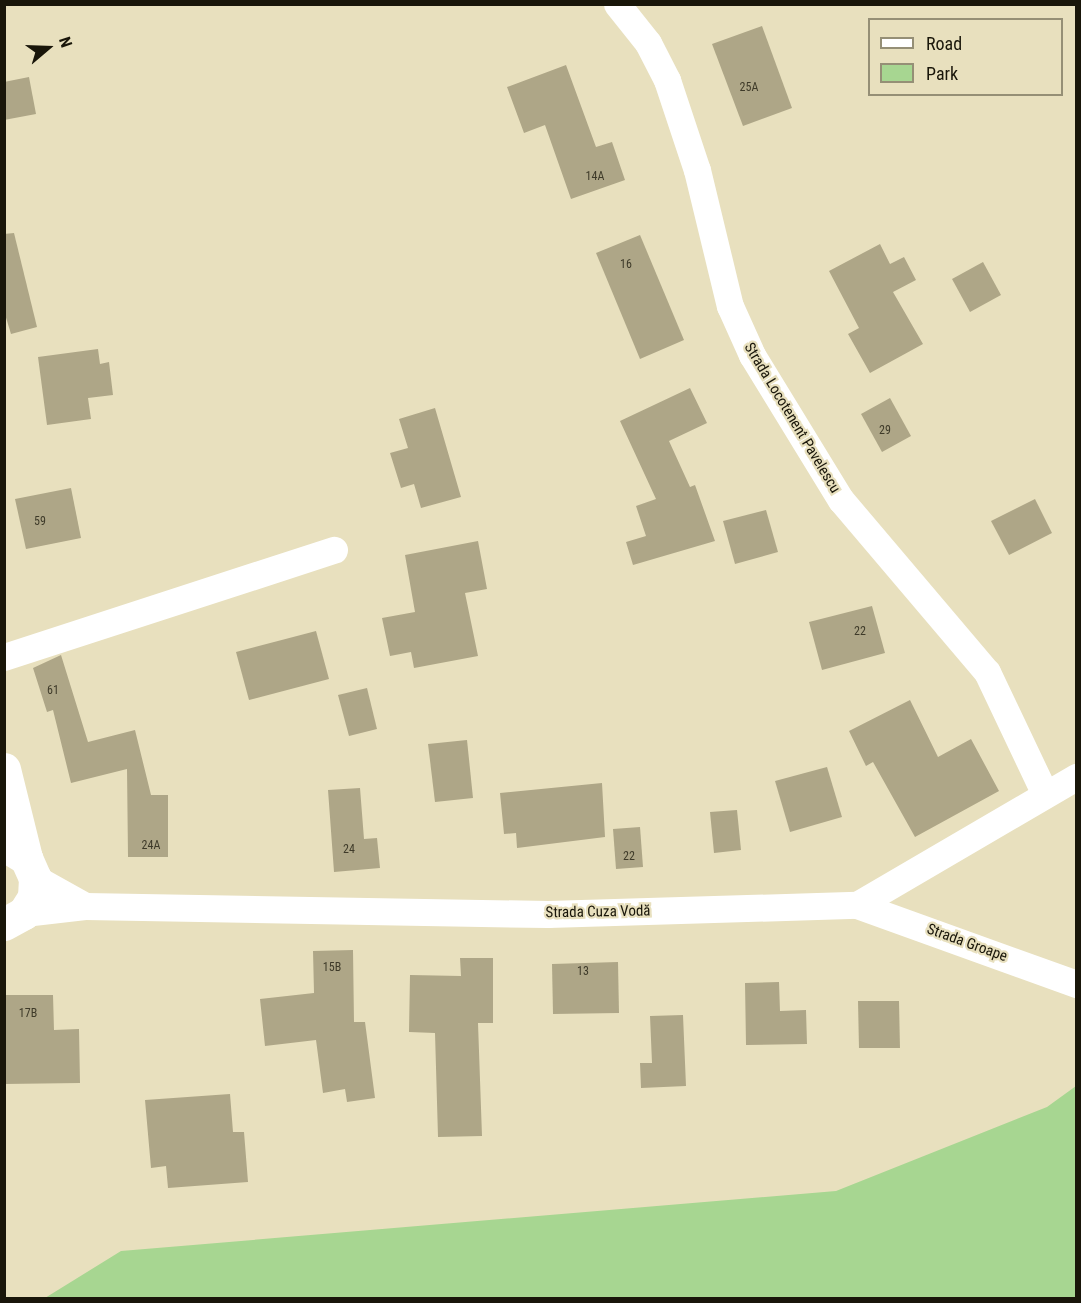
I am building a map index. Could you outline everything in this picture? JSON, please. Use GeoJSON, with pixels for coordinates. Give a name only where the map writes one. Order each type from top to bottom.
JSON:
{"type":"FeatureCollection","features":[{"type":"Feature","properties":{"kind":"street","name":"Strada Locotenent Pavelescu"},"geometry":{"type":"LineString","coordinates":[[617,4],[648,43],[667,80],[697,170],[730,306],[752,355],[841,500],[987,672],[1044,792]]}},
{"type":"Feature","properties":{"kind":"street"},"geometry":{"type":"LineString","coordinates":[[4,657],[334,550]]}},
{"type":"Feature","properties":{"kind":"street"},"geometry":{"type":"LineString","coordinates":[[5,777],[22,860],[34,897],[14,919]]}},
{"type":"Feature","properties":{"kind":"street","name":"Strada Cuza Vodă"},"geometry":{"type":"LineString","coordinates":[[14,919],[85,906],[548,914],[856,905],[1044,792],[1077,777]]}},
{"type":"Feature","properties":{"kind":"street","name":"Strada Cuza Vodă"},"geometry":{"type":"LineString","coordinates":[[22,860],[85,906]]}},
{"type":"Feature","properties":{"kind":"street","name":"Strada Groape"},"geometry":{"type":"LineString","coordinates":[[856,905],[1077,984]]}},
{"type":"Feature","properties":{"kind":"green space"},"geometry":{"type":"Polygon","coordinates":[[[1076,1086],[1076,1298],[45,1298],[121,1251],[836,1191],[1047,1107],[1076,1086]]]}},
{"type":"Feature","properties":{"kind":"building"},"geometry":{"type":"Polygon","coordinates":[[[762,26],[792,108],[743,126],[712,44],[762,26]]]}},
{"type":"Feature","properties":{"kind":"building"},"geometry":{"type":"Polygon","coordinates":[[[566,65],[596,147],[612,142],[625,180],[571,199],[545,125],[524,133],[507,87],[566,65]]]}},
{"type":"Feature","properties":{"kind":"building"},"geometry":{"type":"Polygon","coordinates":[[[29,77],[36,114],[4,120],[4,82],[29,77]]]}},
{"type":"Feature","properties":{"kind":"building"},"geometry":{"type":"Polygon","coordinates":[[[14,233],[37,327],[11,334],[4,311],[4,234],[14,233]]]}},
{"type":"Feature","properties":{"kind":"building"},"geometry":{"type":"Polygon","coordinates":[[[640,235],[684,340],[640,359],[596,253],[640,235]]]}},
{"type":"Feature","properties":{"kind":"building"},"geometry":{"type":"Polygon","coordinates":[[[880,244],[890,264],[904,257],[916,280],[893,292],[923,344],[870,373],[848,334],[859,328],[829,271],[880,244]]]}},
{"type":"Feature","properties":{"kind":"building"},"geometry":{"type":"Polygon","coordinates":[[[983,262],[1001,295],[970,312],[952,279],[983,262]]]}},
{"type":"Feature","properties":{"kind":"building"},"geometry":{"type":"Polygon","coordinates":[[[98,349],[100,364],[109,362],[113,395],[88,398],[91,419],[47,425],[38,357],[98,349]]]}},
{"type":"Feature","properties":{"kind":"building"},"geometry":{"type":"Polygon","coordinates":[[[690,388],[707,423],[669,441],[690,487],[695,485],[715,541],[633,565],[626,542],[646,536],[636,506],[656,499],[620,421],[690,388]]]}},
{"type":"Feature","properties":{"kind":"building"},"geometry":{"type":"Polygon","coordinates":[[[890,398],[911,436],[882,452],[861,414],[890,398]]]}},
{"type":"Feature","properties":{"kind":"building"},"geometry":{"type":"Polygon","coordinates":[[[435,408],[461,497],[421,508],[414,484],[401,488],[390,453],[408,448],[399,419],[435,408]]]}},
{"type":"Feature","properties":{"kind":"building"},"geometry":{"type":"Polygon","coordinates":[[[71,488],[81,538],[26,549],[15,499],[71,488]]]}},
{"type":"Feature","properties":{"kind":"building"},"geometry":{"type":"Polygon","coordinates":[[[1035,499],[1052,533],[1009,555],[991,521],[1035,499]]]}},
{"type":"Feature","properties":{"kind":"building"},"geometry":{"type":"Polygon","coordinates":[[[766,510],[778,552],[735,564],[723,521],[766,510]]]}},
{"type":"Feature","properties":{"kind":"building"},"geometry":{"type":"Polygon","coordinates":[[[478,541],[487,589],[465,593],[478,656],[414,668],[411,652],[390,656],[382,618],[415,612],[405,555],[478,541]]]}},
{"type":"Feature","properties":{"kind":"building"},"geometry":{"type":"Polygon","coordinates":[[[872,606],[885,653],[822,670],[809,622],[872,606]]]}},
{"type":"Feature","properties":{"kind":"building"},"geometry":{"type":"Polygon","coordinates":[[[316,631],[329,679],[249,700],[236,652],[316,631]]]}},
{"type":"Feature","properties":{"kind":"building"},"geometry":{"type":"Polygon","coordinates":[[[61,655],[88,742],[135,730],[151,795],[168,795],[168,857],[128,857],[127,769],[71,783],[53,710],[47,712],[33,668],[61,655]]]}},
{"type":"Feature","properties":{"kind":"building"},"geometry":{"type":"Polygon","coordinates":[[[367,688],[377,729],[349,736],[338,695],[367,688]]]}},
{"type":"Feature","properties":{"kind":"building"},"geometry":{"type":"Polygon","coordinates":[[[910,700],[938,757],[971,739],[999,791],[915,837],[873,762],[866,766],[849,731],[910,700]]]}},
{"type":"Feature","properties":{"kind":"building"},"geometry":{"type":"Polygon","coordinates":[[[467,740],[473,798],[435,802],[428,744],[467,740]]]}},
{"type":"Feature","properties":{"kind":"building"},"geometry":{"type":"Polygon","coordinates":[[[827,767],[842,817],[790,832],[775,781],[827,767]]]}},
{"type":"Feature","properties":{"kind":"building"},"geometry":{"type":"Polygon","coordinates":[[[602,783],[605,837],[517,848],[516,833],[504,834],[500,793],[602,783]]]}},
{"type":"Feature","properties":{"kind":"building"},"geometry":{"type":"Polygon","coordinates":[[[360,788],[364,839],[377,838],[380,868],[334,872],[328,790],[360,788]]]}},
{"type":"Feature","properties":{"kind":"building"},"geometry":{"type":"Polygon","coordinates":[[[737,810],[741,850],[714,853],[710,812],[737,810]]]}},
{"type":"Feature","properties":{"kind":"building"},"geometry":{"type":"Polygon","coordinates":[[[640,827],[643,867],[616,869],[613,829],[640,827]]]}},
{"type":"Feature","properties":{"kind":"building"},"geometry":{"type":"Polygon","coordinates":[[[353,950],[354,1022],[365,1022],[375,1098],[347,1102],[345,1089],[323,1093],[316,1040],[265,1046],[260,999],[314,993],[313,951],[353,950]]]}},
{"type":"Feature","properties":{"kind":"building"},"geometry":{"type":"Polygon","coordinates":[[[460,958],[493,958],[493,1023],[478,1023],[482,1136],[438,1137],[435,1033],[409,1032],[410,975],[461,976],[460,958]]]}},
{"type":"Feature","properties":{"kind":"building"},"geometry":{"type":"Polygon","coordinates":[[[618,962],[619,1013],[553,1014],[552,964],[618,962]]]}},
{"type":"Feature","properties":{"kind":"building"},"geometry":{"type":"Polygon","coordinates":[[[779,982],[780,1011],[806,1010],[807,1044],[746,1045],[745,983],[779,982]]]}},
{"type":"Feature","properties":{"kind":"building"},"geometry":{"type":"Polygon","coordinates":[[[4,995],[53,995],[54,1030],[79,1029],[80,1083],[4,1084],[4,995]]]}},
{"type":"Feature","properties":{"kind":"building"},"geometry":{"type":"Polygon","coordinates":[[[858,1001],[899,1001],[900,1048],[859,1048],[858,1001]]]}},
{"type":"Feature","properties":{"kind":"building"},"geometry":{"type":"Polygon","coordinates":[[[683,1015],[686,1086],[641,1088],[640,1063],[652,1063],[650,1016],[683,1015]]]}},
{"type":"Feature","properties":{"kind":"building"},"geometry":{"type":"Polygon","coordinates":[[[230,1094],[233,1132],[244,1132],[248,1182],[168,1188],[166,1166],[151,1168],[145,1100],[230,1094]]]}}]}
